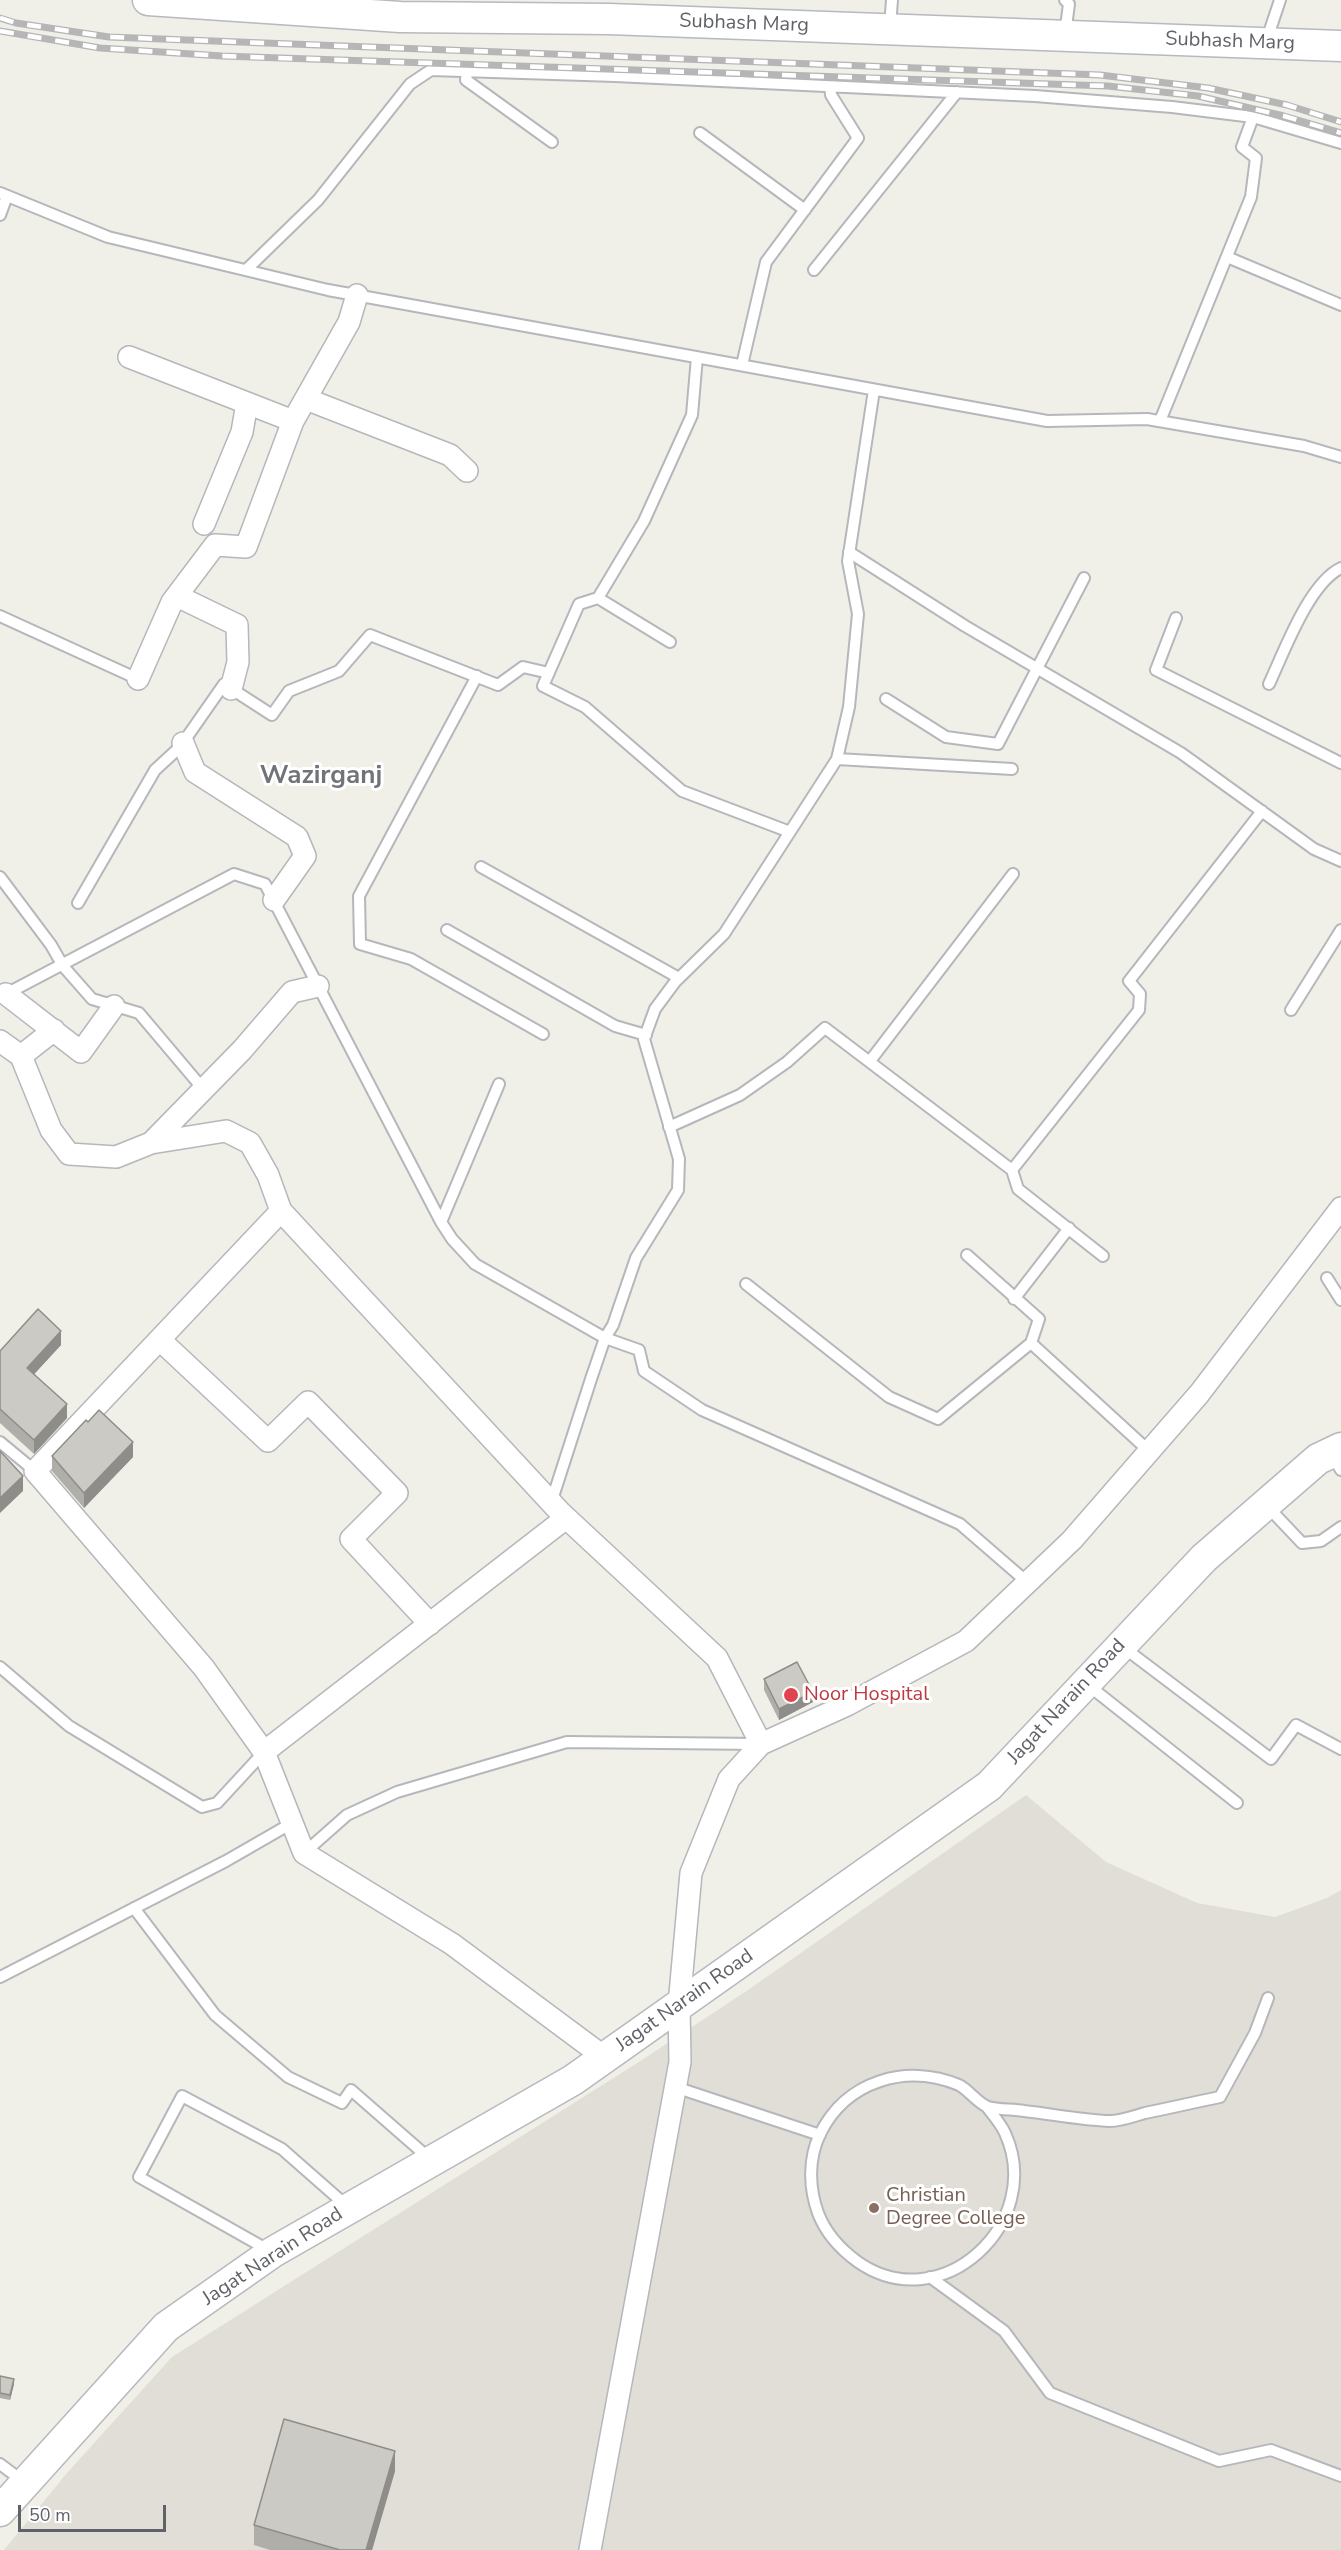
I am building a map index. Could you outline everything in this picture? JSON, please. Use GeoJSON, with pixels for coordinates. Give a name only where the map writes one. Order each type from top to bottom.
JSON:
{"type":"FeatureCollection","features":[{"type":"Feature","properties":{"kind":"street","name":"Subhash Marg"},"geometry":{"type":"LineString","coordinates":[[148,0],[218,2],[400,17],[576,14],[890,29],[1341,46]]}},
{"type":"Feature","properties":{"kind":"street"},"geometry":{"type":"LineString","coordinates":[[138,679],[172,602],[215,544],[246,547],[293,422],[349,322],[357,295]]}},
{"type":"Feature","properties":{"kind":"street"},"geometry":{"type":"LineString","coordinates":[[129,357],[293,422]]}},
{"type":"Feature","properties":{"kind":"street"},"geometry":{"type":"LineString","coordinates":[[306,399],[450,455],[467,471]]}},
{"type":"Feature","properties":{"kind":"street"},"geometry":{"type":"LineString","coordinates":[[204,524],[242,432],[247,403]]}},
{"type":"Feature","properties":{"kind":"street"},"geometry":{"type":"LineString","coordinates":[[177,596],[237,625],[238,662],[231,688]]}},
{"type":"Feature","properties":{"kind":"street"},"geometry":{"type":"LineString","coordinates":[[183,743],[195,772],[297,837],[305,856],[274,900]]}},
{"type":"Feature","properties":{"kind":"street"},"geometry":{"type":"LineString","coordinates":[[151,1143],[242,1050],[292,992],[318,986]]}},
{"type":"Feature","properties":{"kind":"street"},"geometry":{"type":"LineString","coordinates":[[3,996],[54,1030],[81,1052],[114,1006]]}},
{"type":"Feature","properties":{"kind":"street"},"geometry":{"type":"LineString","coordinates":[[21,1056],[54,1030]]}},
{"type":"Feature","properties":{"kind":"street"},"geometry":{"type":"LineString","coordinates":[[0,1041],[21,1056],[51,1130],[69,1154],[116,1157],[151,1143],[226,1131],[250,1143],[268,1175],[281,1211],[551,1503],[717,1658],[761,1744]]}},
{"type":"Feature","properties":{"kind":"street"},"geometry":{"type":"LineString","coordinates":[[590,2550],[680,2062],[679,2006],[692,1873],[729,1779],[761,1744],[847,1705],[966,1641],[1072,1540],[1198,1394],[1341,1208]]}},
{"type":"Feature","properties":{"kind":"street"},"geometry":{"type":"LineString","coordinates":[[281,1211],[35,1472],[204,1668],[264,1752],[304,1853],[452,1944],[604,2057]]}},
{"type":"Feature","properties":{"kind":"street"},"geometry":{"type":"LineString","coordinates":[[160,1340],[268,1441],[308,1402],[397,1493],[351,1539],[430,1623]]}},
{"type":"Feature","properties":{"kind":"street","name":"Jagat Narain Road"},"geometry":{"type":"LineString","coordinates":[[0,2511],[166,2327],[273,2252],[573,2080],[989,1786],[1204,1558],[1318,1460],[1338,1457]]}},
{"type":"Feature","properties":{"kind":"street"},"geometry":{"type":"LineString","coordinates":[[264,1752],[566,1518]]}},
{"type":"Feature","properties":{"kind":"lane"},"geometry":{"type":"LineString","coordinates":[[890,29],[892,0]]}},
{"type":"Feature","properties":{"kind":"lane"},"geometry":{"type":"LineString","coordinates":[[1064,36],[1069,4],[1065,0]]}},
{"type":"Feature","properties":{"kind":"lane"},"geometry":{"type":"LineString","coordinates":[[1266,44],[1280,0]]}},
{"type":"Feature","properties":{"kind":"lane"},"geometry":{"type":"LineString","coordinates":[[246,270],[318,200],[410,84],[431,70],[957,92],[1149,105],[1253,117],[1341,143]]}},
{"type":"Feature","properties":{"kind":"lane"},"geometry":{"type":"LineString","coordinates":[[467,71],[466,80],[552,142]]}},
{"type":"Feature","properties":{"kind":"lane"},"geometry":{"type":"LineString","coordinates":[[742,365],[766,262],[858,138],[831,95],[830,87]]}},
{"type":"Feature","properties":{"kind":"lane"},"geometry":{"type":"LineString","coordinates":[[814,270],[957,92]]}},
{"type":"Feature","properties":{"kind":"lane"},"geometry":{"type":"LineString","coordinates":[[1160,421],[1251,197],[1257,158],[1242,147],[1253,117]]}},
{"type":"Feature","properties":{"kind":"lane"},"geometry":{"type":"LineString","coordinates":[[700,133],[805,210]]}},
{"type":"Feature","properties":{"kind":"lane"},"geometry":{"type":"LineString","coordinates":[[0,215],[4,194],[108,237],[357,295],[1047,421],[1147,418],[1304,446],[1341,457]]}},
{"type":"Feature","properties":{"kind":"lane"},"geometry":{"type":"LineString","coordinates":[[1227,257],[1341,305]]}},
{"type":"Feature","properties":{"kind":"lane"},"geometry":{"type":"LineString","coordinates":[[697,357],[692,415],[644,521],[598,598],[579,604],[543,687],[585,707],[682,790],[790,832]]}},
{"type":"Feature","properties":{"kind":"lane"},"geometry":{"type":"LineString","coordinates":[[551,1503],[605,1338],[613,1325],[636,1258],[678,1190],[679,1159],[651,1069],[645,1035],[655,1009],[679,978],[724,934],[837,759],[849,707],[858,614],[848,561],[874,390]]}},
{"type":"Feature","properties":{"kind":"lane"},"geometry":{"type":"LineString","coordinates":[[849,552],[1037,668],[1181,753],[1314,849],[1341,861]]}},
{"type":"Feature","properties":{"kind":"lane"},"geometry":{"type":"LineString","coordinates":[[1269,684],[1311,597],[1330,573],[1341,568]]}},
{"type":"Feature","properties":{"kind":"lane"},"geometry":{"type":"LineString","coordinates":[[886,699],[946,737],[998,744],[1084,579]]}},
{"type":"Feature","properties":{"kind":"lane"},"geometry":{"type":"LineString","coordinates":[[598,598],[670,642]]}},
{"type":"Feature","properties":{"kind":"lane"},"geometry":{"type":"LineString","coordinates":[[0,616],[138,679]]}},
{"type":"Feature","properties":{"kind":"lane"},"geometry":{"type":"LineString","coordinates":[[1176,618],[1156,670],[1341,763]]}},
{"type":"Feature","properties":{"kind":"lane"},"geometry":{"type":"LineString","coordinates":[[78,903],[155,770],[183,743],[224,684],[272,715],[289,692],[339,671],[370,635],[498,685],[523,667],[549,673]]}},
{"type":"Feature","properties":{"kind":"lane"},"geometry":{"type":"LineString","coordinates":[[477,676],[359,896],[360,944],[411,959],[543,1034]]}},
{"type":"Feature","properties":{"kind":"lane"},"geometry":{"type":"LineString","coordinates":[[837,759],[1012,769]]}},
{"type":"Feature","properties":{"kind":"lane"},"geometry":{"type":"LineString","coordinates":[[1012,1170],[1138,1010],[1140,994],[1129,981],[1262,811]]}},
{"type":"Feature","properties":{"kind":"lane"},"geometry":{"type":"LineString","coordinates":[[481,867],[679,978]]}},
{"type":"Feature","properties":{"kind":"lane"},"geometry":{"type":"LineString","coordinates":[[3,996],[234,874],[266,884],[441,1222],[452,1239],[475,1264],[605,1338],[639,1350],[644,1371],[702,1410],[960,1524],[1028,1582]]}},
{"type":"Feature","properties":{"kind":"lane"},"geometry":{"type":"LineString","coordinates":[[870,1061],[1013,874]]}},
{"type":"Feature","properties":{"kind":"lane"},"geometry":{"type":"LineString","coordinates":[[0,877],[51,945],[63,966],[92,999],[139,1013],[204,1090]]}},
{"type":"Feature","properties":{"kind":"lane"},"geometry":{"type":"LineString","coordinates":[[447,930],[615,1026],[645,1035]]}},
{"type":"Feature","properties":{"kind":"lane"},"geometry":{"type":"LineString","coordinates":[[1291,1010],[1341,930]]}},
{"type":"Feature","properties":{"kind":"lane"},"geometry":{"type":"LineString","coordinates":[[669,1127],[740,1095],[787,1062],[825,1028],[1012,1170],[1018,1189],[1104,1256]]}},
{"type":"Feature","properties":{"kind":"lane"},"geometry":{"type":"LineString","coordinates":[[441,1222],[499,1084]]}},
{"type":"Feature","properties":{"kind":"lane"},"geometry":{"type":"LineString","coordinates":[[1014,1299],[1069,1228]]}},
{"type":"Feature","properties":{"kind":"lane"},"geometry":{"type":"LineString","coordinates":[[746,1284],[889,1397],[938,1419],[1031,1343],[1039,1319],[967,1255]]}},
{"type":"Feature","properties":{"kind":"lane"},"geometry":{"type":"LineString","coordinates":[[1327,1278],[1341,1300]]}},
{"type":"Feature","properties":{"kind":"lane"},"geometry":{"type":"LineString","coordinates":[[1031,1343],[1149,1451]]}},
{"type":"Feature","properties":{"kind":"lane"},"geometry":{"type":"LineString","coordinates":[[0,1442],[35,1472]]}},
{"type":"Feature","properties":{"kind":"lane"},"geometry":{"type":"LineString","coordinates":[[1266,1504],[1302,1543],[1321,1540],[1341,1527]]}},
{"type":"Feature","properties":{"kind":"lane"},"geometry":{"type":"LineString","coordinates":[[1120,1645],[1271,1759],[1296,1725],[1341,1749]]}},
{"type":"Feature","properties":{"kind":"lane"},"geometry":{"type":"LineString","coordinates":[[0,1667],[21,1688],[69,1726],[202,1807],[217,1803],[264,1752]]}},
{"type":"Feature","properties":{"kind":"lane"},"geometry":{"type":"LineString","coordinates":[[1085,1682],[1237,1803]]}},
{"type":"Feature","properties":{"kind":"lane"},"geometry":{"type":"LineString","coordinates":[[304,1853],[347,1815],[397,1792],[567,1742],[642,1745],[761,1744]]}},
{"type":"Feature","properties":{"kind":"lane"},"geometry":{"type":"LineString","coordinates":[[0,1977],[226,1861],[292,1824]]}},
{"type":"Feature","properties":{"kind":"lane"},"geometry":{"type":"LineString","coordinates":[[134,1908],[215,2015],[288,2077],[342,2103],[351,2090],[432,2160]]}},
{"type":"Feature","properties":{"kind":"lane"},"geometry":{"type":"LineString","coordinates":[[987,2106],[1111,2121],[1220,2097],[1255,2033],[1268,1998]]}},
{"type":"Feature","properties":{"kind":"lane"},"geometry":{"type":"LineString","coordinates":[[896,2075],[929,2075],[961,2086],[987,2106],[1005,2132],[1014,2163],[1013,2194],[1003,2224],[985,2249],[959,2268],[930,2277],[898,2278],[868,2269],[843,2251],[823,2226],[812,2197],[811,2165],[820,2135],[838,2107],[864,2086],[896,2075]]}},
{"type":"Feature","properties":{"kind":"lane"},"geometry":{"type":"LineString","coordinates":[[675,2087],[820,2135]]}},
{"type":"Feature","properties":{"kind":"lane"},"geometry":{"type":"LineString","coordinates":[[273,2252],[139,2177],[182,2096],[282,2149],[348,2208]]}},
{"type":"Feature","properties":{"kind":"lane"},"geometry":{"type":"LineString","coordinates":[[930,2277],[1004,2331],[1050,2393],[1219,2461],[1271,2450],[1341,2476]]}},
{"type":"Feature","properties":{"kind":"lane"},"geometry":{"type":"LineString","coordinates":[[0,2464],[25,2483]]}},
{"type":"Feature","properties":{"kind":"shaded area","name":"Christian Degree College"},"geometry":{"type":"Polygon","coordinates":[[[1026,1795],[1106,1862],[1197,1903],[1275,1917],[1327,1898],[1341,1890],[1341,2550],[4,2550],[67,2473],[172,2357],[642,2060],[748,1990],[1026,1795]]]}},
{"type":"Feature","properties":{"kind":"building"},"geometry":{"type":"Polygon","coordinates":[[[38,1309],[61,1331],[27,1368],[67,1404],[34,1440],[0,1409],[0,1351],[38,1309]]]}},
{"type":"Feature","properties":{"kind":"building"},"geometry":{"type":"Polygon","coordinates":[[[99,1410],[133,1442],[84,1493],[52,1456],[86,1420],[88,1422],[99,1410]]]}},
{"type":"Feature","properties":{"kind":"building"},"geometry":{"type":"Polygon","coordinates":[[[0,1451],[23,1476],[0,1498],[0,1451]]]}},
{"type":"Feature","properties":{"kind":"building"},"geometry":{"type":"Polygon","coordinates":[[[797,1662],[813,1692],[779,1709],[764,1679],[797,1662]]]}},
{"type":"Feature","properties":{"kind":"building"},"geometry":{"type":"Polygon","coordinates":[[[0,2376],[14,2379],[10,2395],[0,2393],[0,2376]]]}},
{"type":"Feature","properties":{"kind":"building"},"geometry":{"type":"Polygon","coordinates":[[[284,2419],[395,2451],[366,2550],[340,2550],[254,2525],[284,2419]]]}},
{"type":"Feature","properties":{"kind":"railway"},"geometry":{"type":"LineString","coordinates":[[0,18],[16,23],[109,37],[1100,75],[1208,88],[1287,105],[1341,122]]}},
{"type":"Feature","properties":{"kind":"railway"},"geometry":{"type":"LineString","coordinates":[[0,31],[100,48],[222,56],[1108,86],[1198,96],[1284,116],[1341,133]]}},
{"type":"Feature","properties":{"kind":"place","name":"Noor Hospital"},"geometry":{"type":"Point","coordinates":[791,1695]}},
{"type":"Feature","properties":{"kind":"place","name":"Christian Degree College"},"geometry":{"type":"Point","coordinates":[874,2208]}},
{"type":"Feature","properties":{"kind":"district","name":"Wazirganj"},"geometry":{"type":"Point","coordinates":[321,777]}}]}
